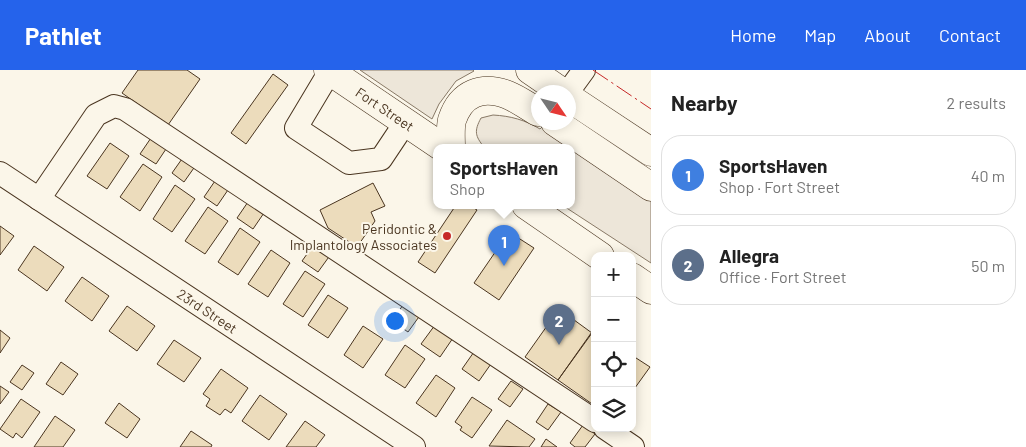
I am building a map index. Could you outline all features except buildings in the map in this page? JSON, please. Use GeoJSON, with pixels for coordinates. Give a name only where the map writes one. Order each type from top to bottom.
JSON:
{"type":"FeatureCollection","features":[{"type":"Feature","properties":{"kind":"main road"},"geometry":{"type":"LineString","coordinates":[[530,70],[552,85]]}},
{"type":"Feature","properties":{"kind":"main road","name":"Fort Street"},"geometry":{"type":"LineString","coordinates":[[329,71],[438,144]]}},
{"type":"Feature","properties":{"kind":"main road"},"geometry":{"type":"LineString","coordinates":[[451,144],[452,121],[463,100],[477,92],[490,91],[508,95],[531,108]]}},
{"type":"Feature","properties":{"kind":"main road"},"geometry":{"type":"LineString","coordinates":[[576,102],[651,152]]}},
{"type":"Feature","properties":{"kind":"main road"},"geometry":{"type":"LineString","coordinates":[[567,130],[651,187]]}},
{"type":"Feature","properties":{"kind":"main road"},"geometry":{"type":"LineString","coordinates":[[532,209],[594,252]]}},
{"type":"Feature","properties":{"kind":"main road"},"geometry":{"type":"LineString","coordinates":[[636,281],[651,290]]}},
{"type":"Feature","properties":{"kind":"street"},"geometry":{"type":"LineString","coordinates":[[573,85],[584,70]]}},
{"type":"Feature","properties":{"kind":"street"},"geometry":{"type":"LineString","coordinates":[[329,71],[296,128],[349,163],[381,159],[405,122]]}},
{"type":"Feature","properties":{"kind":"street"},"geometry":{"type":"LineString","coordinates":[[39,199],[96,115],[114,106],[125,109],[591,418]]}},
{"type":"Feature","properties":{"kind":"street","name":"23rd Street"},"geometry":{"type":"LineString","coordinates":[[0,173],[414,447]]}},
{"type":"Feature","properties":{"kind":"street"},"geometry":{"type":"LineString","coordinates":[[611,432],[633,447]]}},
{"type":"Feature","properties":{"kind":"shaded area"},"geometry":{"type":"Polygon","coordinates":[[[360,70],[474,71],[456,81],[439,104],[432,119],[360,70]]]}},
{"type":"Feature","properties":{"kind":"shaded area"},"geometry":{"type":"Polygon","coordinates":[[[493,115],[506,116],[531,124],[531,130],[549,130],[570,144],[482,144],[477,136],[477,126],[481,118],[493,115]]]}},
{"type":"Feature","properties":{"kind":"shaded area"},"geometry":{"type":"Polygon","coordinates":[[[575,147],[651,198],[651,263],[568,209],[575,209],[575,147]]]}},
{"type":"Feature","properties":{"kind":"power"},"geometry":{"type":"LineString","coordinates":[[593,70],[651,109]]}},
{"type":"Feature","properties":{"kind":"place","name":"Peridontic & Implantology Associates"},"geometry":{"type":"Point","coordinates":[447,236]}},
{"type":"Feature","properties":{"kind":"place","name":"SportsHaven"},"geometry":{"type":"Point","coordinates":[504,266]}},
{"type":"Feature","properties":{"kind":"place","name":"Allegra"},"geometry":{"type":"Point","coordinates":[559,345]}}]}
